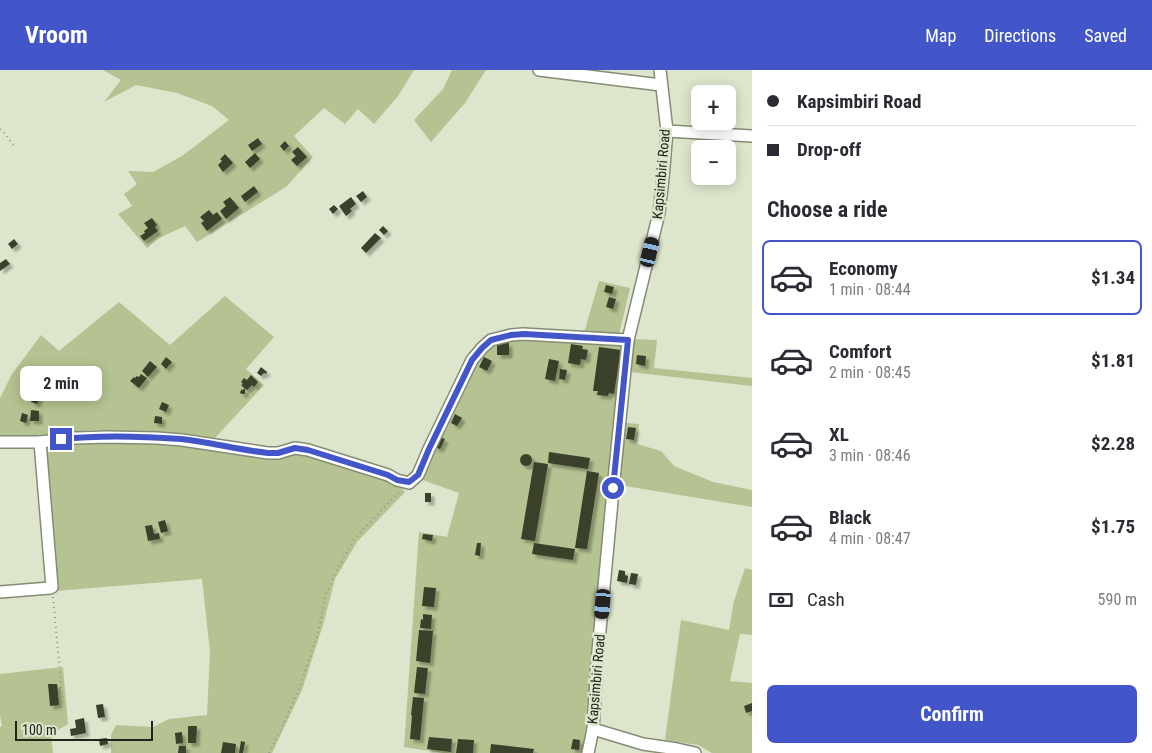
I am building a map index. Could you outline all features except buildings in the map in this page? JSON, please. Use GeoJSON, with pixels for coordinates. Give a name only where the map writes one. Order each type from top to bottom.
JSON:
{"type":"FeatureCollection","features":[{"type":"Feature","properties":{"kind":"street"},"geometry":{"type":"LineString","coordinates":[[539,70],[661,85]]}},
{"type":"Feature","properties":{"kind":"street","name":"Kapsimbiri Road"},"geometry":{"type":"LineString","coordinates":[[588,753],[593,729],[597,662],[628,340],[659,213],[663,178],[667,131],[660,70]]}},
{"type":"Feature","properties":{"kind":"street"},"geometry":{"type":"LineString","coordinates":[[667,131],[752,136]]}},
{"type":"Feature","properties":{"kind":"street"},"geometry":{"type":"LineString","coordinates":[[0,442],[135,437],[182,440],[268,453],[278,453],[295,448],[334,457],[388,475],[397,480],[409,482],[418,475],[472,360],[491,340],[524,334],[628,340]]}},
{"type":"Feature","properties":{"kind":"street"},"geometry":{"type":"LineString","coordinates":[[0,592],[52,587],[40,442]]}},
{"type":"Feature","properties":{"kind":"street"},"geometry":{"type":"LineString","coordinates":[[593,729],[644,744],[695,753]]}},
{"type":"Feature","properties":{"kind":"path"},"geometry":{"type":"LineString","coordinates":[[0,129],[14,146]]}},
{"type":"Feature","properties":{"kind":"path"},"geometry":{"type":"LineString","coordinates":[[269,753],[302,679],[318,633],[326,594],[335,573],[356,538],[409,482]]}},
{"type":"Feature","properties":{"kind":"path"},"geometry":{"type":"LineString","coordinates":[[52,587],[63,704]]}},
{"type":"Feature","properties":{"kind":"green space"},"geometry":{"type":"Polygon","coordinates":[[[103,70],[414,70],[398,96],[374,124],[358,109],[345,124],[324,108],[294,136],[313,157],[286,187],[197,242],[185,226],[159,238],[147,248],[118,214],[132,206],[124,194],[137,184],[128,171],[153,172],[182,156],[229,120],[212,106],[177,93],[136,85],[104,102],[121,80],[103,70]]]}},
{"type":"Feature","properties":{"kind":"green space"},"geometry":{"type":"Polygon","coordinates":[[[452,70],[486,70],[465,103],[431,142],[414,120],[443,89],[452,70]]]}},
{"type":"Feature","properties":{"kind":"green space"},"geometry":{"type":"Polygon","coordinates":[[[599,281],[630,288],[619,335],[584,333],[599,281]]]}},
{"type":"Feature","properties":{"kind":"green space"},"geometry":{"type":"Polygon","coordinates":[[[225,296],[274,337],[246,369],[264,385],[213,440],[151,432],[90,430],[44,438],[0,437],[0,398],[12,374],[41,335],[59,351],[119,302],[170,345],[225,296]]]}},
{"type":"Feature","properties":{"kind":"green space"},"geometry":{"type":"Polygon","coordinates":[[[512,339],[624,344],[603,540],[587,729],[582,753],[443,753],[404,747],[419,532],[447,537],[459,493],[420,479],[475,366],[487,348],[497,341],[512,339]]]}},
{"type":"Feature","properties":{"kind":"green space"},"geometry":{"type":"Polygon","coordinates":[[[633,339],[657,340],[654,368],[752,378],[752,386],[630,372],[633,339]]]}},
{"type":"Feature","properties":{"kind":"green space"},"geometry":{"type":"Polygon","coordinates":[[[626,423],[639,424],[637,444],[661,451],[674,466],[713,482],[752,490],[752,507],[619,485],[626,423]]]}},
{"type":"Feature","properties":{"kind":"green space"},"geometry":{"type":"Polygon","coordinates":[[[78,441],[159,442],[297,452],[350,466],[400,486],[405,492],[357,542],[335,579],[323,625],[302,690],[272,753],[111,753],[111,735],[116,725],[153,727],[169,719],[207,715],[210,652],[202,579],[56,591],[44,445],[78,441]]]}},
{"type":"Feature","properties":{"kind":"green space"},"geometry":{"type":"Polygon","coordinates":[[[745,568],[752,570],[752,635],[740,634],[730,681],[752,683],[752,753],[712,753],[698,745],[665,740],[681,620],[729,630],[734,601],[745,568]]]}},
{"type":"Feature","properties":{"kind":"green space"},"geometry":{"type":"Polygon","coordinates":[[[63,667],[68,724],[51,734],[53,753],[0,753],[0,727],[2,726],[0,715],[0,674],[63,667]]]}},
{"type":"Feature","properties":{"kind":"route"},"geometry":{"type":"LineString","coordinates":[[61,439],[135,437],[182,440],[268,453],[278,453],[295,448],[334,457],[388,475],[397,480],[409,482],[418,475],[472,360],[491,340],[524,334],[628,340],[613,488]]}}]}
